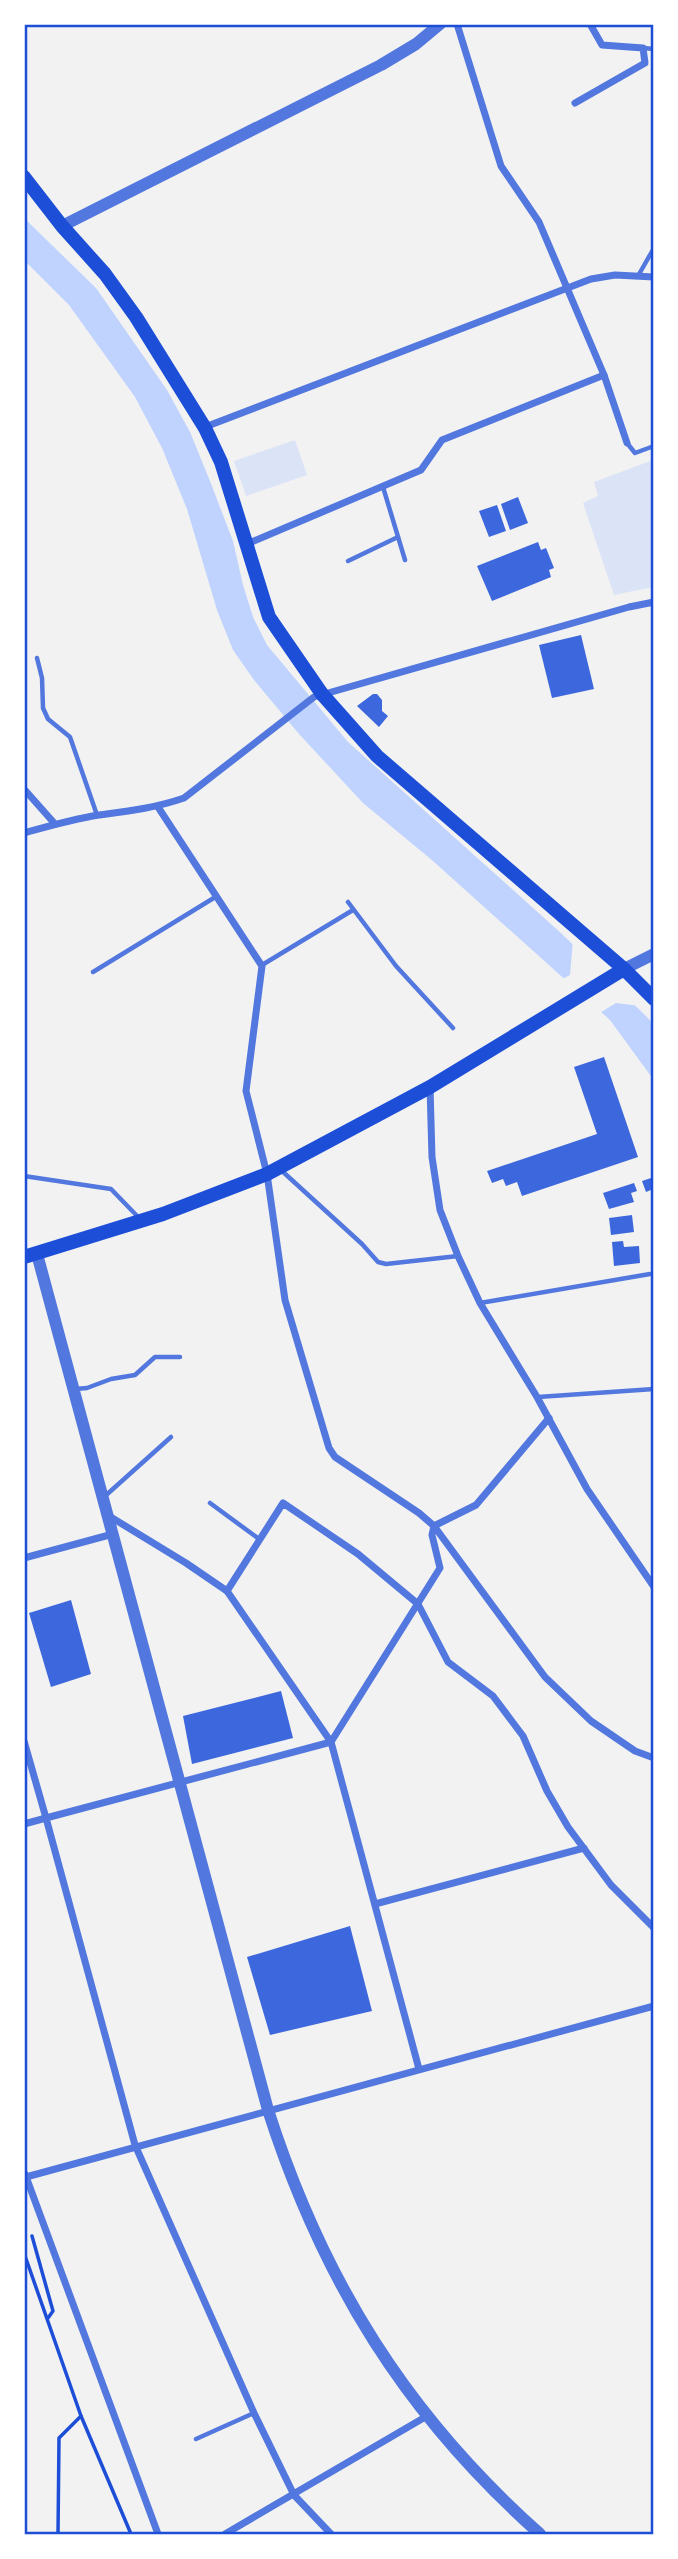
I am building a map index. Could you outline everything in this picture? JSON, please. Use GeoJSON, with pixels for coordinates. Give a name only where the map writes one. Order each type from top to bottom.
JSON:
{"type":"FeatureCollection","features":[{"type":"Feature","properties":{"kind":"main road"},"geometry":{"type":"LineString","coordinates":[[24,177],[62,226],[105,274],[136,317],[205,428],[221,461],[269,617],[318,696],[377,756],[653,999]]}},
{"type":"Feature","properties":{"kind":"main road"},"geometry":{"type":"LineString","coordinates":[[31,1255],[143,1221],[273,1171],[430,1087],[620,972]]}},
{"type":"Feature","properties":{"kind":"street"},"geometry":{"type":"LineString","coordinates":[[62,226],[382,65],[416,44],[440,24]]}},
{"type":"Feature","properties":{"kind":"street"},"geometry":{"type":"LineString","coordinates":[[457,24],[501,166],[539,222],[604,375],[627,443]]}},
{"type":"Feature","properties":{"kind":"street"},"geometry":{"type":"LineString","coordinates":[[575,103],[645,63],[643,48],[602,45],[590,24]]}},
{"type":"Feature","properties":{"kind":"street"},"geometry":{"type":"LineString","coordinates":[[205,428],[591,279],[615,275],[653,277]]}},
{"type":"Feature","properties":{"kind":"street"},"geometry":{"type":"LineString","coordinates":[[247,544],[421,470],[442,440],[604,375]]}},
{"type":"Feature","properties":{"kind":"street"},"geometry":{"type":"LineString","coordinates":[[24,833],[55,824],[158,807],[184,797],[318,696],[629,607],[653,603]]}},
{"type":"Feature","properties":{"kind":"street"},"geometry":{"type":"LineString","coordinates":[[24,789],[55,824]]}},
{"type":"Feature","properties":{"kind":"street"},"geometry":{"type":"LineString","coordinates":[[158,807],[218,895],[261,966],[246,1091],[273,1171],[285,1300],[329,1448],[335,1457],[435,1526],[545,1677],[592,1721],[635,1751],[653,1758]]}},
{"type":"Feature","properties":{"kind":"street"},"geometry":{"type":"LineString","coordinates":[[620,972],[653,954]]}},
{"type":"Feature","properties":{"kind":"street"},"geometry":{"type":"LineString","coordinates":[[430,1087],[432,1157],[440,1210],[458,1256],[480,1303],[537,1397],[587,1489],[653,1587]]}},
{"type":"Feature","properties":{"kind":"street"},"geometry":{"type":"LineString","coordinates":[[31,1255],[74,1389],[268,2110],[299,2199],[328,2262],[381,2354],[427,2416],[478,2475],[540,2535]]}},
{"type":"Feature","properties":{"kind":"street"},"geometry":{"type":"LineString","coordinates":[[24,1824],[331,1742],[440,1568],[432,1535],[435,1526],[476,1505],[549,1418]]}},
{"type":"Feature","properties":{"kind":"street"},"geometry":{"type":"LineString","coordinates":[[227,1591],[283,1503],[358,1554],[418,1604],[448,1662],[493,1696],[523,1736],[547,1791],[568,1827],[611,1885],[653,1928]]}},
{"type":"Feature","properties":{"kind":"street"},"geometry":{"type":"LineString","coordinates":[[108,1516],[227,1591],[331,1742],[419,2070]]}},
{"type":"Feature","properties":{"kind":"street"},"geometry":{"type":"LineString","coordinates":[[24,1558],[113,1534]]}},
{"type":"Feature","properties":{"kind":"street"},"geometry":{"type":"LineString","coordinates":[[24,1741],[135,2145],[254,2413],[294,2495],[331,2535]]}},
{"type":"Feature","properties":{"kind":"street"},"geometry":{"type":"LineString","coordinates":[[375,1904],[584,1848]]}},
{"type":"Feature","properties":{"kind":"street"},"geometry":{"type":"LineString","coordinates":[[158,2535],[25,2175],[653,2006]]}},
{"type":"Feature","properties":{"kind":"street"},"geometry":{"type":"LineString","coordinates":[[225,2535],[427,2416]]}},
{"type":"Feature","properties":{"kind":"lane"},"geometry":{"type":"LineString","coordinates":[[643,48],[653,49]]}},
{"type":"Feature","properties":{"kind":"lane"},"geometry":{"type":"LineString","coordinates":[[638,275],[653,248]]}},
{"type":"Feature","properties":{"kind":"lane"},"geometry":{"type":"LineString","coordinates":[[627,443],[635,453],[653,446]]}},
{"type":"Feature","properties":{"kind":"lane"},"geometry":{"type":"LineString","coordinates":[[383,487],[405,560]]}},
{"type":"Feature","properties":{"kind":"lane"},"geometry":{"type":"LineString","coordinates":[[348,561],[398,537]]}},
{"type":"Feature","properties":{"kind":"lane"},"geometry":{"type":"LineString","coordinates":[[37,658],[42,678],[43,708],[48,719],[70,737],[97,816]]}},
{"type":"Feature","properties":{"kind":"lane"},"geometry":{"type":"LineString","coordinates":[[93,972],[218,895]]}},
{"type":"Feature","properties":{"kind":"lane"},"geometry":{"type":"LineString","coordinates":[[348,902],[396,966],[453,1028]]}},
{"type":"Feature","properties":{"kind":"lane"},"geometry":{"type":"LineString","coordinates":[[261,966],[354,910]]}},
{"type":"Feature","properties":{"kind":"lane"},"geometry":{"type":"LineString","coordinates":[[273,1171],[362,1244],[378,1262],[386,1264],[458,1256]]}},
{"type":"Feature","properties":{"kind":"lane"},"geometry":{"type":"LineString","coordinates":[[24,1176],[111,1189],[143,1221]]}},
{"type":"Feature","properties":{"kind":"lane"},"geometry":{"type":"LineString","coordinates":[[480,1303],[650,1274]]}},
{"type":"Feature","properties":{"kind":"lane"},"geometry":{"type":"LineString","coordinates":[[74,1389],[87,1388],[135,1374],[155,1357],[180,1357]]}},
{"type":"Feature","properties":{"kind":"lane"},"geometry":{"type":"LineString","coordinates":[[537,1397],[653,1389]]}},
{"type":"Feature","properties":{"kind":"lane"},"geometry":{"type":"LineString","coordinates":[[103,1498],[171,1437]]}},
{"type":"Feature","properties":{"kind":"lane"},"geometry":{"type":"LineString","coordinates":[[210,1503],[259,1539]]}},
{"type":"Feature","properties":{"kind":"lane"},"geometry":{"type":"LineString","coordinates":[[196,2439],[254,2413]]}},
{"type":"Feature","properties":{"kind":"path"},"geometry":{"type":"LineString","coordinates":[[32,2235],[53,2311],[48,2319]]}},
{"type":"Feature","properties":{"kind":"path"},"geometry":{"type":"LineString","coordinates":[[24,2253],[81,2416],[131,2535]]}},
{"type":"Feature","properties":{"kind":"path"},"geometry":{"type":"LineString","coordinates":[[58,2535],[59,2438],[81,2416]]}},
{"type":"Feature","properties":{"kind":"shaded area"},"geometry":{"type":"Polygon","coordinates":[[[295,440],[307,475],[246,496],[234,461],[295,440]]]}},
{"type":"Feature","properties":{"kind":"shaded area"},"geometry":{"type":"Polygon","coordinates":[[[653,460],[653,587],[614,595],[583,503],[598,496],[594,482],[653,460]]]}},
{"type":"Feature","properties":{"kind":"water"},"geometry":{"type":"Polygon","coordinates":[[[24,218],[96,288],[167,390],[190,432],[210,481],[233,541],[253,617],[267,645],[348,742],[562,934],[649,1019],[653,1025],[653,1079],[610,1020],[433,861],[363,803],[299,734],[254,680],[233,650],[217,610],[187,509],[162,448],[135,397],[69,305],[25,261],[24,218]]]}},
{"type":"Feature","properties":{"kind":"pier"},"geometry":{"type":"Polygon","coordinates":[[[573,939],[640,1006],[616,1003],[598,1014],[560,980],[570,975],[573,939]]]}},
{"type":"Feature","properties":{"kind":"building"},"geometry":{"type":"Polygon","coordinates":[[[518,497],[528,523],[510,530],[501,504],[518,497]]]}},
{"type":"Feature","properties":{"kind":"building"},"geometry":{"type":"Polygon","coordinates":[[[497,505],[506,531],[489,537],[479,511],[497,505]]]}},
{"type":"Feature","properties":{"kind":"building"},"geometry":{"type":"Polygon","coordinates":[[[538,542],[541,550],[546,548],[554,568],[549,570],[551,577],[492,601],[477,566],[538,542]]]}},
{"type":"Feature","properties":{"kind":"building"},"geometry":{"type":"Polygon","coordinates":[[[581,635],[594,689],[552,698],[539,645],[581,635]]]}},
{"type":"Feature","properties":{"kind":"building"},"geometry":{"type":"Polygon","coordinates":[[[377,694],[382,700],[382,711],[388,716],[379,727],[357,706],[377,694]]]}},
{"type":"Feature","properties":{"kind":"building"},"geometry":{"type":"Polygon","coordinates":[[[604,1057],[638,1157],[522,1196],[517,1182],[506,1186],[503,1179],[492,1183],[487,1171],[597,1134],[574,1067],[604,1057]]]}},
{"type":"Feature","properties":{"kind":"building"},"geometry":{"type":"Polygon","coordinates":[[[654,1177],[653,1196],[651,1190],[646,1192],[642,1181],[654,1177]]]}},
{"type":"Feature","properties":{"kind":"building"},"geometry":{"type":"Polygon","coordinates":[[[634,1183],[637,1191],[631,1193],[634,1202],[609,1209],[603,1193],[634,1183]]]}},
{"type":"Feature","properties":{"kind":"building"},"geometry":{"type":"Polygon","coordinates":[[[632,1215],[634,1232],[611,1235],[609,1218],[632,1215]]]}},
{"type":"Feature","properties":{"kind":"building"},"geometry":{"type":"Polygon","coordinates":[[[623,1241],[624,1247],[639,1246],[640,1263],[614,1266],[612,1242],[623,1241]]]}},
{"type":"Feature","properties":{"kind":"building"},"geometry":{"type":"Polygon","coordinates":[[[71,1600],[91,1674],[51,1687],[29,1613],[71,1600]]]}},
{"type":"Feature","properties":{"kind":"building"},"geometry":{"type":"Polygon","coordinates":[[[281,1691],[293,1738],[192,1764],[183,1716],[281,1691]]]}},
{"type":"Feature","properties":{"kind":"building"},"geometry":{"type":"Polygon","coordinates":[[[350,1926],[372,2011],[270,2035],[247,1957],[350,1926]]]}}]}
